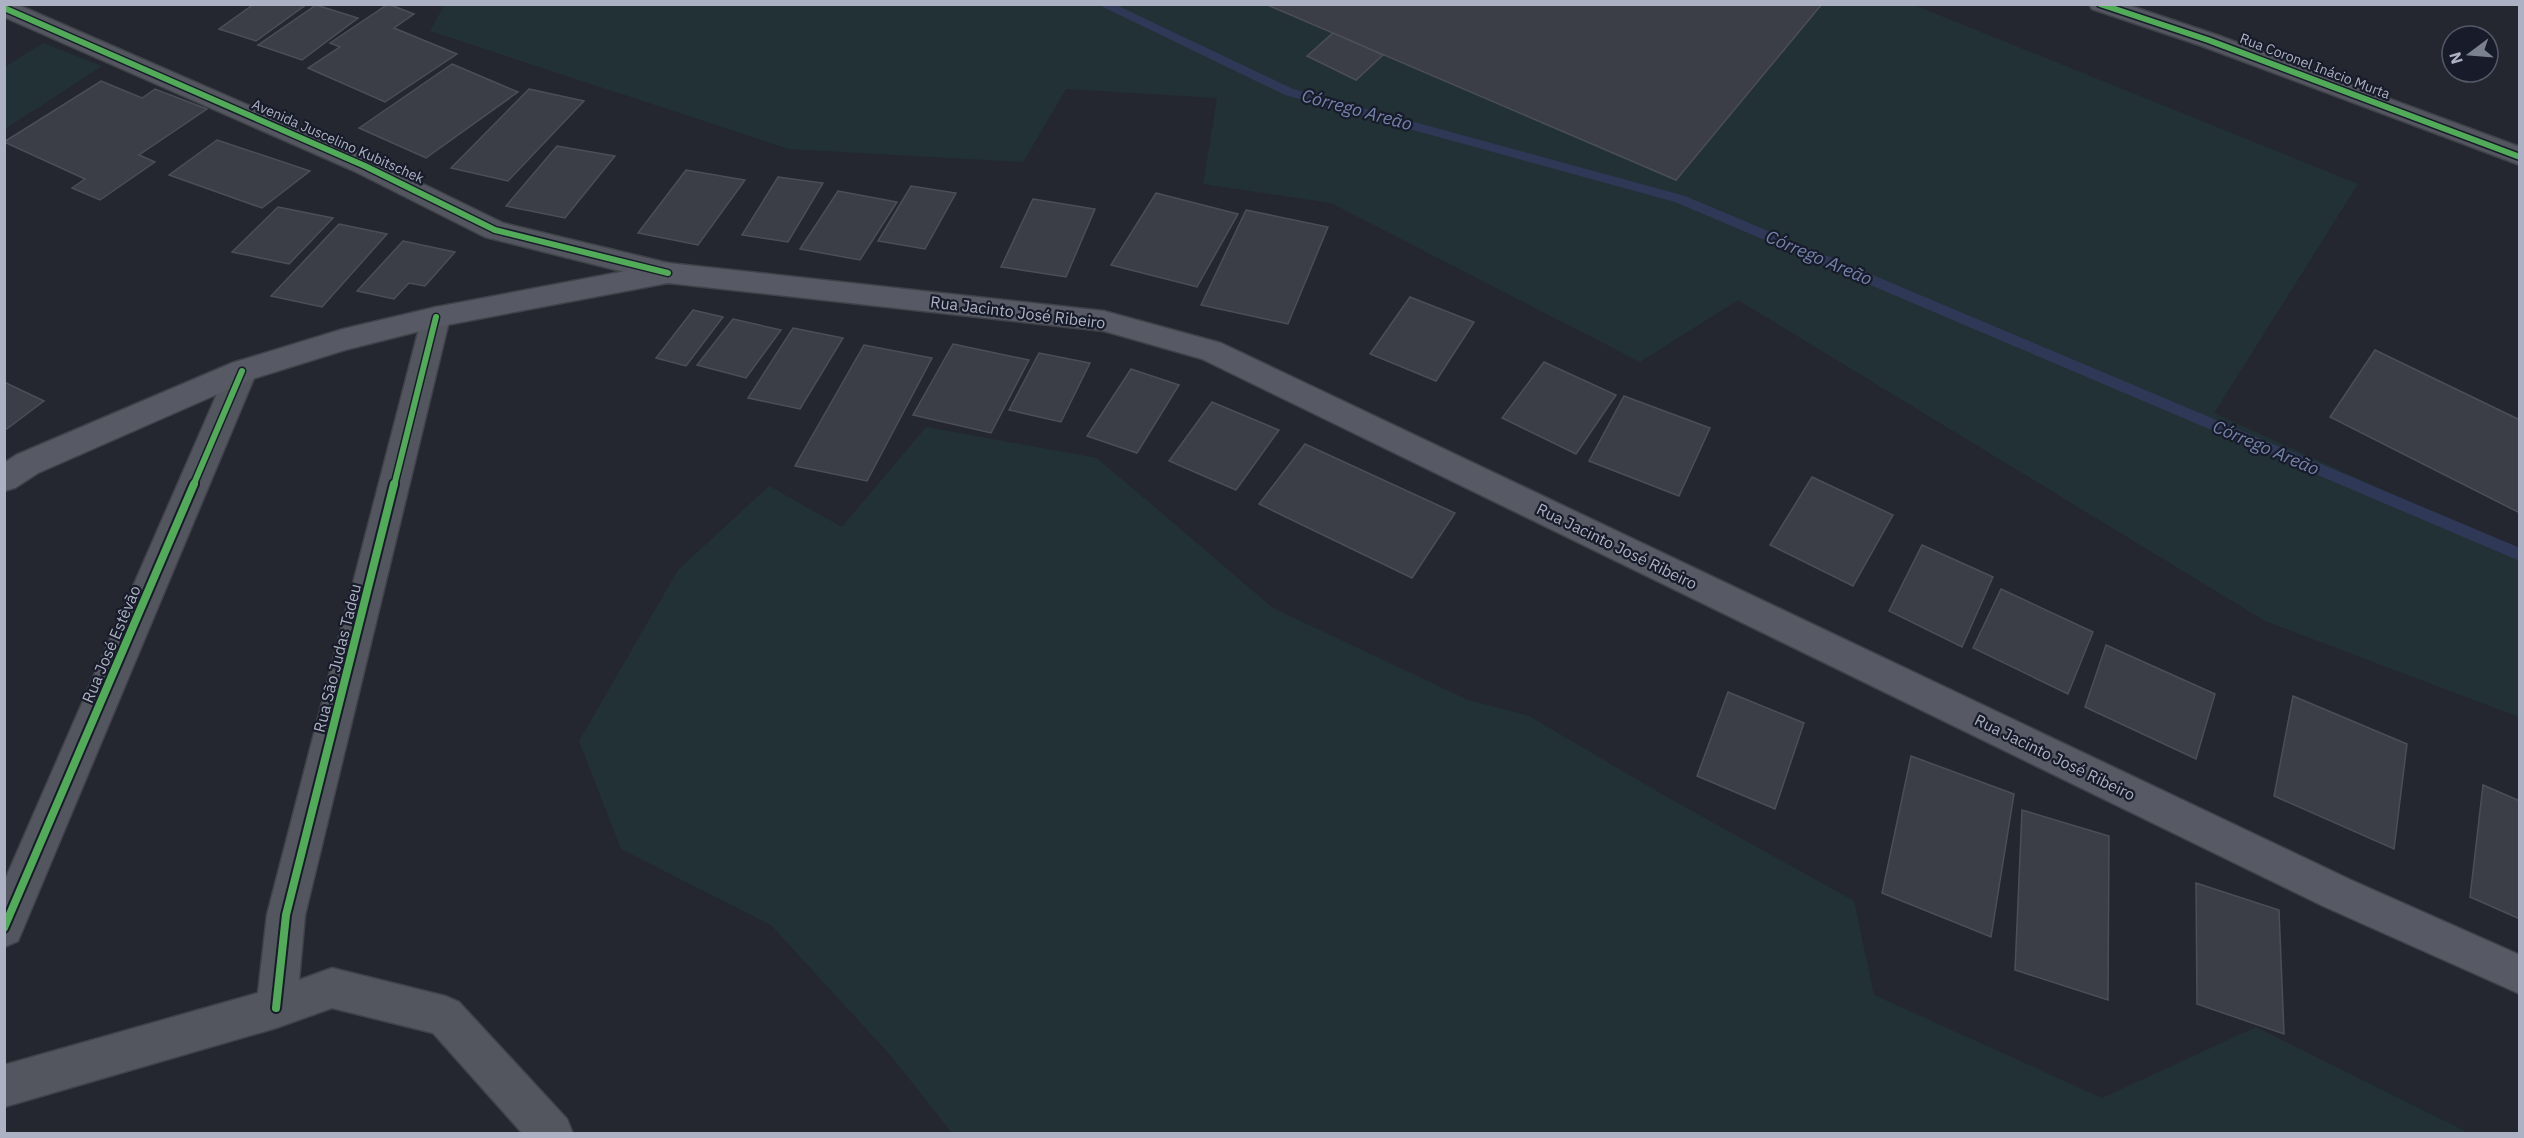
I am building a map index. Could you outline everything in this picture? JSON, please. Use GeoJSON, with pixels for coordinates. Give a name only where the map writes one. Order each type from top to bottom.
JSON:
{"type":"FeatureCollection","features":[{"type":"Feature","properties":{"kind":"main road","name":"Rua Jacinto José Ribeiro"},"geometry":{"type":"LineString","coordinates":[[4,479],[27,464],[242,371],[343,340],[436,317],[668,273],[1104,321],[1211,351],[2327,888],[2520,975]]}},
{"type":"Feature","properties":{"kind":"street","name":"Rua Coronel Inácio Murta"},"geometry":{"type":"LineString","coordinates":[[2100,4],[2208,40],[2520,157]]}},
{"type":"Feature","properties":{"kind":"street","name":"Avenida Juscelino Kubitschek"},"geometry":{"type":"LineString","coordinates":[[4,8],[365,166],[495,230],[668,273]]}},
{"type":"Feature","properties":{"kind":"street","name":"Rua São Judas Tadeu"},"geometry":{"type":"LineString","coordinates":[[276,1008],[286,915],[436,317]]}},
{"type":"Feature","properties":{"kind":"street","name":"Rua José Estêvão"},"geometry":{"type":"LineString","coordinates":[[4,928],[242,371]]}},
{"type":"Feature","properties":{"kind":"street"},"geometry":{"type":"LineString","coordinates":[[4,1086],[276,1008],[332,988],[445,1016],[552,1134]]}},
{"type":"Feature","properties":{"kind":"shaded area"},"geometry":{"type":"Polygon","coordinates":[[[445,4],[1265,5],[1676,180],[1822,5],[1914,5],[2358,184],[2214,413],[2519,552],[2519,717],[2265,621],[1738,300],[1640,362],[1331,203],[1203,184],[1217,98],[1066,89],[1023,162],[789,149],[430,31],[445,4]]]}},
{"type":"Feature","properties":{"kind":"shaded area"},"geometry":{"type":"Polygon","coordinates":[[[43,43],[102,66],[5,129],[5,67],[43,43]]]}},
{"type":"Feature","properties":{"kind":"shaded area"},"geometry":{"type":"Polygon","coordinates":[[[926,427],[1097,458],[1273,608],[1468,700],[1529,716],[1665,796],[1854,901],[1874,995],[2102,1098],[2256,1027],[2469,1133],[952,1133],[891,1056],[771,925],[621,849],[579,741],[678,570],[769,486],[842,527],[926,427]]]}},
{"type":"Feature","properties":{"kind":"building"},"geometry":{"type":"Polygon","coordinates":[[[254,4],[307,4],[256,41],[219,29],[254,4]]]}},
{"type":"Feature","properties":{"kind":"building"},"geometry":{"type":"Polygon","coordinates":[[[388,4],[414,14],[394,28],[457,54],[385,102],[308,68],[340,47],[330,43],[388,4]]]}},
{"type":"Feature","properties":{"kind":"building"},"geometry":{"type":"Polygon","coordinates":[[[1265,4],[1822,4],[1676,180],[1265,4]]]}},
{"type":"Feature","properties":{"kind":"building"},"geometry":{"type":"Polygon","coordinates":[[[316,5],[358,18],[302,60],[258,45],[316,5]]]}},
{"type":"Feature","properties":{"kind":"building"},"geometry":{"type":"Polygon","coordinates":[[[1333,33],[1383,55],[1356,80],[1307,56],[1333,33]]]}},
{"type":"Feature","properties":{"kind":"building"},"geometry":{"type":"Polygon","coordinates":[[[452,64],[518,92],[426,158],[359,128],[452,64]]]}},
{"type":"Feature","properties":{"kind":"building"},"geometry":{"type":"Polygon","coordinates":[[[101,81],[142,98],[155,89],[207,109],[139,155],[155,162],[100,200],[72,188],[85,179],[4,142],[101,81]]]}},
{"type":"Feature","properties":{"kind":"building"},"geometry":{"type":"Polygon","coordinates":[[[529,89],[584,101],[508,181],[451,168],[529,89]]]}},
{"type":"Feature","properties":{"kind":"building"},"geometry":{"type":"Polygon","coordinates":[[[217,140],[310,171],[262,208],[169,175],[217,140]]]}},
{"type":"Feature","properties":{"kind":"building"},"geometry":{"type":"Polygon","coordinates":[[[557,146],[615,156],[565,218],[506,206],[557,146]]]}},
{"type":"Feature","properties":{"kind":"building"},"geometry":{"type":"Polygon","coordinates":[[[686,170],[745,180],[698,245],[638,233],[686,170]]]}},
{"type":"Feature","properties":{"kind":"building"},"geometry":{"type":"Polygon","coordinates":[[[778,177],[823,183],[788,242],[742,235],[778,177]]]}},
{"type":"Feature","properties":{"kind":"building"},"geometry":{"type":"Polygon","coordinates":[[[911,186],[956,193],[925,249],[878,241],[911,186]]]}},
{"type":"Feature","properties":{"kind":"building"},"geometry":{"type":"Polygon","coordinates":[[[838,191],[897,202],[860,260],[800,249],[838,191]]]}},
{"type":"Feature","properties":{"kind":"building"},"geometry":{"type":"Polygon","coordinates":[[[1156,193],[1238,214],[1197,287],[1111,265],[1156,193]]]}},
{"type":"Feature","properties":{"kind":"building"},"geometry":{"type":"Polygon","coordinates":[[[1033,199],[1095,209],[1066,277],[1001,267],[1033,199]]]}},
{"type":"Feature","properties":{"kind":"building"},"geometry":{"type":"Polygon","coordinates":[[[278,207],[333,218],[289,264],[232,252],[278,207]]]}},
{"type":"Feature","properties":{"kind":"building"},"geometry":{"type":"Polygon","coordinates":[[[1246,210],[1328,227],[1288,324],[1201,305],[1246,210]]]}},
{"type":"Feature","properties":{"kind":"building"},"geometry":{"type":"Polygon","coordinates":[[[339,224],[387,234],[322,307],[271,296],[339,224]]]}},
{"type":"Feature","properties":{"kind":"building"},"geometry":{"type":"Polygon","coordinates":[[[403,241],[455,252],[425,286],[409,283],[394,299],[357,291],[403,241]]]}},
{"type":"Feature","properties":{"kind":"building"},"geometry":{"type":"Polygon","coordinates":[[[1410,297],[1474,322],[1436,381],[1370,354],[1410,297]]]}},
{"type":"Feature","properties":{"kind":"building"},"geometry":{"type":"Polygon","coordinates":[[[693,310],[723,317],[686,366],[656,358],[693,310]]]}},
{"type":"Feature","properties":{"kind":"building"},"geometry":{"type":"Polygon","coordinates":[[[733,319],[781,330],[746,378],[697,365],[733,319]]]}},
{"type":"Feature","properties":{"kind":"building"},"geometry":{"type":"Polygon","coordinates":[[[793,328],[843,338],[800,409],[748,398],[793,328]]]}},
{"type":"Feature","properties":{"kind":"building"},"geometry":{"type":"Polygon","coordinates":[[[953,344],[1029,360],[991,433],[913,415],[953,344]]]}},
{"type":"Feature","properties":{"kind":"building"},"geometry":{"type":"Polygon","coordinates":[[[864,345],[932,358],[867,481],[795,466],[864,345]]]}},
{"type":"Feature","properties":{"kind":"building"},"geometry":{"type":"Polygon","coordinates":[[[2375,350],[2520,420],[2520,513],[2330,417],[2375,350]]]}},
{"type":"Feature","properties":{"kind":"building"},"geometry":{"type":"Polygon","coordinates":[[[1039,353],[1090,363],[1061,422],[1009,410],[1039,353]]]}},
{"type":"Feature","properties":{"kind":"building"},"geometry":{"type":"Polygon","coordinates":[[[1544,362],[1616,395],[1576,454],[1502,418],[1544,362]]]}},
{"type":"Feature","properties":{"kind":"building"},"geometry":{"type":"Polygon","coordinates":[[[1131,369],[1179,385],[1137,453],[1087,436],[1131,369]]]}},
{"type":"Feature","properties":{"kind":"building"},"geometry":{"type":"Polygon","coordinates":[[[4,382],[44,401],[4,431],[4,382]]]}},
{"type":"Feature","properties":{"kind":"building"},"geometry":{"type":"Polygon","coordinates":[[[1624,396],[1710,428],[1679,496],[1589,461],[1624,396]]]}},
{"type":"Feature","properties":{"kind":"building"},"geometry":{"type":"Polygon","coordinates":[[[1212,402],[1279,430],[1236,490],[1169,461],[1212,402]]]}},
{"type":"Feature","properties":{"kind":"building"},"geometry":{"type":"Polygon","coordinates":[[[1305,444],[1455,513],[1412,578],[1259,504],[1305,444]]]}},
{"type":"Feature","properties":{"kind":"building"},"geometry":{"type":"Polygon","coordinates":[[[1812,477],[1893,515],[1853,586],[1770,545],[1812,477]]]}},
{"type":"Feature","properties":{"kind":"building"},"geometry":{"type":"Polygon","coordinates":[[[1922,545],[1993,577],[1962,647],[1889,611],[1922,545]]]}},
{"type":"Feature","properties":{"kind":"building"},"geometry":{"type":"Polygon","coordinates":[[[2001,589],[2093,632],[2068,694],[1973,648],[2001,589]]]}},
{"type":"Feature","properties":{"kind":"building"},"geometry":{"type":"Polygon","coordinates":[[[2106,645],[2215,694],[2196,759],[2085,707],[2106,645]]]}},
{"type":"Feature","properties":{"kind":"building"},"geometry":{"type":"Polygon","coordinates":[[[1728,692],[1804,723],[1775,809],[1697,776],[1728,692]]]}},
{"type":"Feature","properties":{"kind":"building"},"geometry":{"type":"Polygon","coordinates":[[[2293,696],[2407,744],[2394,849],[2274,796],[2293,696]]]}},
{"type":"Feature","properties":{"kind":"building"},"geometry":{"type":"Polygon","coordinates":[[[1911,756],[2014,794],[1991,937],[1882,893],[1911,756]]]}},
{"type":"Feature","properties":{"kind":"building"},"geometry":{"type":"Polygon","coordinates":[[[2483,785],[2520,801],[2520,919],[2470,897],[2483,785]]]}},
{"type":"Feature","properties":{"kind":"building"},"geometry":{"type":"Polygon","coordinates":[[[2022,810],[2109,836],[2108,1000],[2015,970],[2022,810]]]}},
{"type":"Feature","properties":{"kind":"building"},"geometry":{"type":"Polygon","coordinates":[[[2196,883],[2279,910],[2284,1034],[2197,1004],[2196,883]]]}},
{"type":"Feature","properties":{"kind":"waterway","name":"Córrego Areão"},"geometry":{"type":"LineString","coordinates":[[1103,4],[1289,92],[1680,199],[2520,555]]}},
{"type":"Feature","properties":{"kind":"cycle path"},"geometry":{"type":"LineString","coordinates":[[2100,4],[2208,40],[2520,157]]}},
{"type":"Feature","properties":{"kind":"cycle path"},"geometry":{"type":"LineString","coordinates":[[4,8],[365,166],[495,230],[668,273]]}},
{"type":"Feature","properties":{"kind":"cycle path"},"geometry":{"type":"LineString","coordinates":[[276,1008],[286,915],[436,317]]}},
{"type":"Feature","properties":{"kind":"cycle path"},"geometry":{"type":"LineString","coordinates":[[4,928],[242,371]]}}]}
